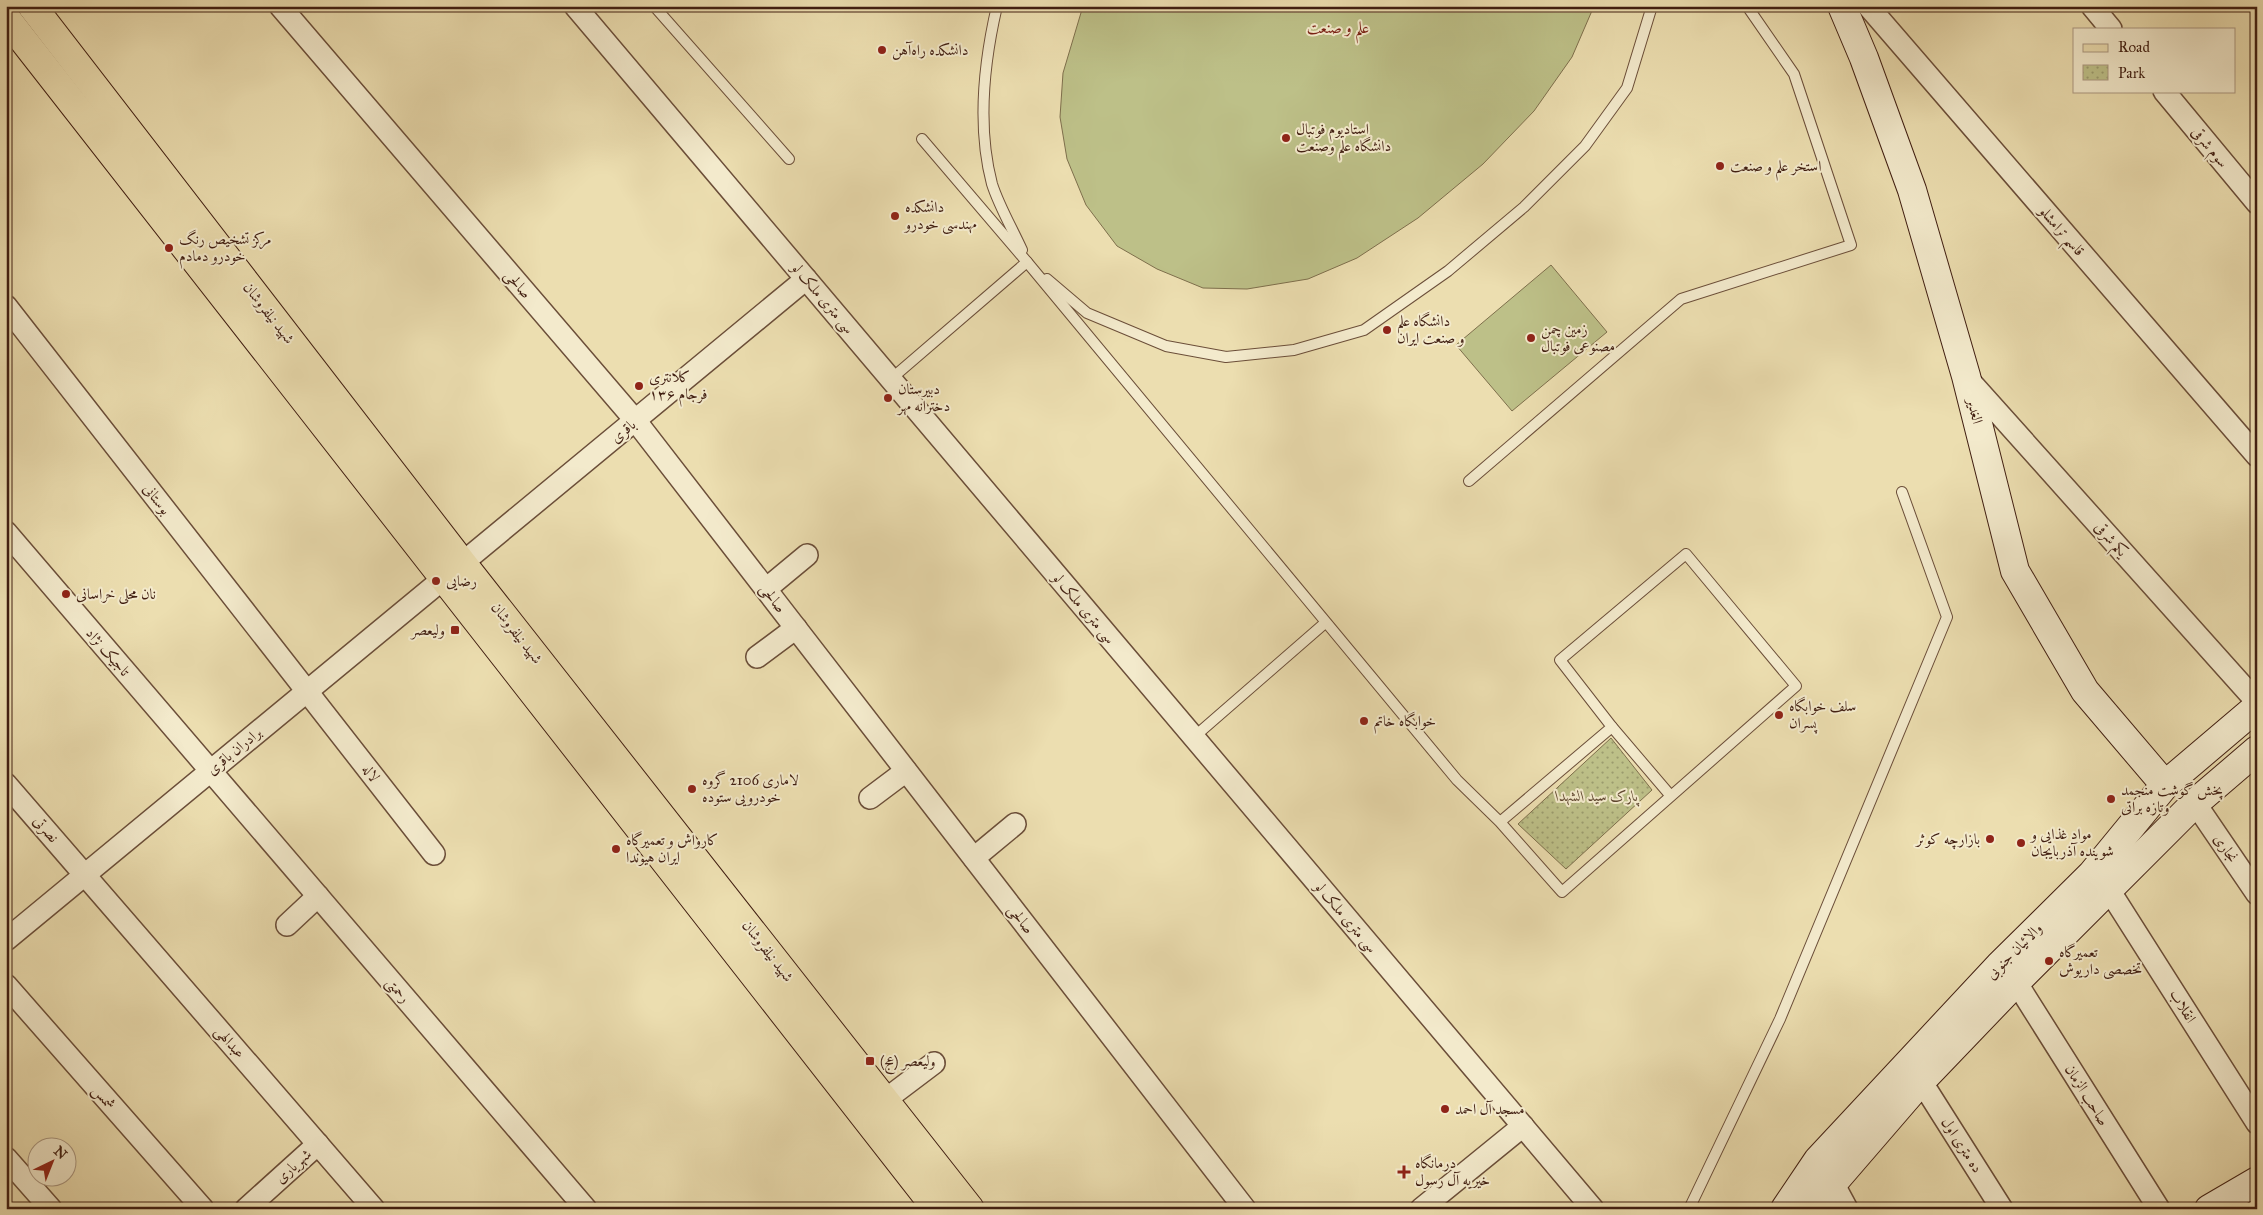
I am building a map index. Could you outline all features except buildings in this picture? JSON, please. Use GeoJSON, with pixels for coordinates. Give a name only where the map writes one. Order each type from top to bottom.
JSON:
{"type":"FeatureCollection","features":[{"type":"Feature","properties":{"kind":"main road","name":"شهید نیلفروشان"},"geometry":{"type":"LineString","coordinates":[[32,6],[453,571],[937,1209]]}},
{"type":"Feature","properties":{"kind":"main road","name":"الغدیر"},"geometry":{"type":"LineString","coordinates":[[1842,6],[1864,58],[1912,190],[1966,376],[2015,571],[2085,691],[2195,803]]}},
{"type":"Feature","properties":{"kind":"main road","name":"شهید نیلفروشان"},"geometry":{"type":"LineString","coordinates":[[6,18],[453,571],[885,1100],[970,1209]]}},
{"type":"Feature","properties":{"kind":"main road","name":"والائیان جنوبی"},"geometry":{"type":"LineString","coordinates":[[1785,1209],[1818,1160],[1999,966],[2092,874],[2171,780],[2257,707]]}},
{"type":"Feature","properties":{"kind":"main road","name":"والائیان جنوبی"},"geometry":{"type":"LineString","coordinates":[[1816,1209],[1833,1183],[1921,1081],[2016,982],[2195,803],[2257,750]]}},
{"type":"Feature","properties":{"kind":"main road"},"geometry":{"type":"LineString","coordinates":[[1818,1160],[1833,1183]]}},
{"type":"Feature","properties":{"kind":"main road"},"geometry":{"type":"LineString","coordinates":[[2209,1209],[2257,1181]]}},
{"type":"Feature","properties":{"kind":"street","name":"صالحی"},"geometry":{"type":"LineString","coordinates":[[280,6],[635,420],[1245,1209]]}},
{"type":"Feature","properties":{"kind":"street","name":"سی متری ملک لو"},"geometry":{"type":"LineString","coordinates":[[575,6],[1593,1209]]}},
{"type":"Feature","properties":{"kind":"street","name":"قاسم ترامشلو"},"geometry":{"type":"LineString","coordinates":[[1868,6],[2257,456]]}},
{"type":"Feature","properties":{"kind":"street"},"geometry":{"type":"LineString","coordinates":[[2092,6],[2110,28]]}},
{"type":"Feature","properties":{"kind":"street","name":"سوم شرقی"},"geometry":{"type":"LineString","coordinates":[[2165,92],[2257,202]]}},
{"type":"Feature","properties":{"kind":"street","name":"باقری"},"geometry":{"type":"LineString","coordinates":[[453,571],[806,279]]}},
{"type":"Feature","properties":{"kind":"street","name":"بوستانی"},"geometry":{"type":"LineString","coordinates":[[6,306],[307,691]]}},
{"type":"Feature","properties":{"kind":"street","name":"یکم شرقی"},"geometry":{"type":"LineString","coordinates":[[1966,376],[2257,702]]}},
{"type":"Feature","properties":{"kind":"street","name":"تاجیک نژاد"},"geometry":{"type":"LineString","coordinates":[[6,532],[210,771]]}},
{"type":"Feature","properties":{"kind":"street"},"geometry":{"type":"LineString","coordinates":[[766,589],[807,555]]}},
{"type":"Feature","properties":{"kind":"street","name":"برادران باقری"},"geometry":{"type":"LineString","coordinates":[[6,940],[453,571]]}},
{"type":"Feature","properties":{"kind":"street"},"geometry":{"type":"LineString","coordinates":[[757,657],[796,628]]}},
{"type":"Feature","properties":{"kind":"street","name":"لاله"},"geometry":{"type":"LineString","coordinates":[[307,691],[434,854]]}},
{"type":"Feature","properties":{"kind":"street","name":"رحمتی"},"geometry":{"type":"LineString","coordinates":[[210,771],[586,1209]]}},
{"type":"Feature","properties":{"kind":"street"},"geometry":{"type":"LineString","coordinates":[[870,798],[906,771]]}},
{"type":"Feature","properties":{"kind":"street","name":"نصرتی"},"geometry":{"type":"LineString","coordinates":[[6,784],[85,875]]}},
{"type":"Feature","properties":{"kind":"street","name":"نجاری"},"geometry":{"type":"LineString","coordinates":[[2195,803],[2257,894]]}},
{"type":"Feature","properties":{"kind":"street"},"geometry":{"type":"LineString","coordinates":[[974,858],[1015,824]]}},
{"type":"Feature","properties":{"kind":"street","name":"عبدالهی"},"geometry":{"type":"LineString","coordinates":[[85,875],[374,1209]]}},
{"type":"Feature","properties":{"kind":"street","name":"انقلاب"},"geometry":{"type":"LineString","coordinates":[[2109,890],[2257,1123]]}},
{"type":"Feature","properties":{"kind":"street"},"geometry":{"type":"LineString","coordinates":[[287,925],[318,896]]}},
{"type":"Feature","properties":{"kind":"street","name":"صاحب الزمان"},"geometry":{"type":"LineString","coordinates":[[2016,982],[2158,1209]]}},
{"type":"Feature","properties":{"kind":"street","name":"شمس"},"geometry":{"type":"LineString","coordinates":[[6,985],[203,1209]]}},
{"type":"Feature","properties":{"kind":"street"},"geometry":{"type":"LineString","coordinates":[[885,1100],[934,1063]]}},
{"type":"Feature","properties":{"kind":"street","name":"ده متری اول"},"geometry":{"type":"LineString","coordinates":[[1921,1081],[2002,1209]]}},
{"type":"Feature","properties":{"kind":"street"},"geometry":{"type":"LineString","coordinates":[[1421,1209],[1524,1126]]}},
{"type":"Feature","properties":{"kind":"street","name":"شهریاری"},"geometry":{"type":"LineString","coordinates":[[246,1209],[318,1144]]}},
{"type":"Feature","properties":{"kind":"street"},"geometry":{"type":"LineString","coordinates":[[6,1158],[52,1209]]}},
{"type":"Feature","properties":{"kind":"street"},"geometry":{"type":"LineString","coordinates":[[1833,1183],[1847,1209]]}},
{"type":"Feature","properties":{"kind":"lane"},"geometry":{"type":"LineString","coordinates":[[654,6],[789,159]]}},
{"type":"Feature","properties":{"kind":"lane"},"geometry":{"type":"LineString","coordinates":[[997,6],[992,28],[986,79],[984,138],[993,184],[1027,262],[1087,312],[1166,346],[1226,357],[1294,350],[1364,330],[1463,258],[1524,207],[1585,146],[1627,88],[1652,6]]}},
{"type":"Feature","properties":{"kind":"lane"},"geometry":{"type":"LineString","coordinates":[[1469,482],[1681,299],[1851,245],[1794,74],[1746,6]]}},
{"type":"Feature","properties":{"kind":"lane"},"geometry":{"type":"LineString","coordinates":[[922,139],[1027,262],[1457,780],[1500,822],[1562,892],[1796,686],[1686,554],[1560,660],[1612,727],[1670,795]]}},
{"type":"Feature","properties":{"kind":"lane"},"geometry":{"type":"LineString","coordinates":[[891,379],[1027,262]]}},
{"type":"Feature","properties":{"kind":"lane"},"geometry":{"type":"LineString","coordinates":[[1689,1209],[1780,1019],[1948,617],[1902,492]]}},
{"type":"Feature","properties":{"kind":"lane"},"geometry":{"type":"LineString","coordinates":[[1194,737],[1325,623]]}},
{"type":"Feature","properties":{"kind":"lane"},"geometry":{"type":"LineString","coordinates":[[1500,822],[1612,727]]}},
{"type":"Feature","properties":{"kind":"green space","name":"استادیوم فوتبال دانشگاه علم وصنعت"},"geometry":{"type":"Polygon","coordinates":[[[1083,6],[1594,6],[1572,57],[1534,111],[1483,164],[1418,218],[1357,258],[1308,279],[1247,289],[1203,288],[1157,269],[1117,246],[1086,205],[1067,159],[1060,117],[1063,73],[1083,6]]]}},
{"type":"Feature","properties":{"kind":"green space","name":"زمین چمن مصنوعی فوتبال"},"geometry":{"type":"Polygon","coordinates":[[[1551,265],[1607,332],[1512,411],[1456,345],[1551,265]]]}},
{"type":"Feature","properties":{"kind":"green space","name":"پارک سید الشهدا"},"geometry":{"type":"Polygon","coordinates":[[[1611,738],[1652,790],[1566,869],[1518,824],[1611,738]]]}},
{"type":"Feature","properties":{"kind":"place","name":"دانشکده راه‌آهن"},"geometry":{"type":"Point","coordinates":[882,50]}},
{"type":"Feature","properties":{"kind":"place","name":"استادیوم فوتبال دانشگاه علم وصنعت"},"geometry":{"type":"Point","coordinates":[1286,138]}},
{"type":"Feature","properties":{"kind":"place","name":"استخر علم و صنعت"},"geometry":{"type":"Point","coordinates":[1720,166]}},
{"type":"Feature","properties":{"kind":"place","name":"دانشکده مهندسی خودرو"},"geometry":{"type":"Point","coordinates":[895,216]}},
{"type":"Feature","properties":{"kind":"place","name":"مرکز تشخیص رنگ خودرو دمادم"},"geometry":{"type":"Point","coordinates":[169,248]}},
{"type":"Feature","properties":{"kind":"place","name":"دانشگاه علم و صنعت ایران"},"geometry":{"type":"Point","coordinates":[1387,330]}},
{"type":"Feature","properties":{"kind":"place","name":"زمین چمن مصنوعی فوتبال"},"geometry":{"type":"Point","coordinates":[1531,338]}},
{"type":"Feature","properties":{"kind":"place","name":"کلانتری ۱۳۶ فرجام"},"geometry":{"type":"Point","coordinates":[639,386]}},
{"type":"Feature","properties":{"kind":"place","name":"دبیرستان دخترانه مهر"},"geometry":{"type":"Point","coordinates":[888,398]}},
{"type":"Feature","properties":{"kind":"place","name":"رضایی"},"geometry":{"type":"Point","coordinates":[436,581]}},
{"type":"Feature","properties":{"kind":"place","name":"نان محلی خراسانی"},"geometry":{"type":"Point","coordinates":[66,594]}},
{"type":"Feature","properties":{"kind":"place","name":"ولیعصر"},"geometry":{"type":"Point","coordinates":[455,630]}},
{"type":"Feature","properties":{"kind":"place","name":"سلف خوابگاه پسران"},"geometry":{"type":"Point","coordinates":[1779,715]}},
{"type":"Feature","properties":{"kind":"place","name":"خوابگاه خاتم"},"geometry":{"type":"Point","coordinates":[1364,721]}},
{"type":"Feature","properties":{"kind":"place","name":"لاماری 2106 گروه خودرویی ستوده"},"geometry":{"type":"Point","coordinates":[692,789]}},
{"type":"Feature","properties":{"kind":"place","name":"پخش گوشت منجمد وتازه براتی"},"geometry":{"type":"Point","coordinates":[2111,799]}},
{"type":"Feature","properties":{"kind":"place","name":"بازارچه کوثر"},"geometry":{"type":"Point","coordinates":[1990,839]}},
{"type":"Feature","properties":{"kind":"place","name":"مواد غذایی و شوینده آذربایجان"},"geometry":{"type":"Point","coordinates":[2021,843]}},
{"type":"Feature","properties":{"kind":"place","name":"کارواش و تعمیرگاه ایران هیوندا"},"geometry":{"type":"Point","coordinates":[616,849]}},
{"type":"Feature","properties":{"kind":"place","name":"تعمیرگاه تخصصی داریوش"},"geometry":{"type":"Point","coordinates":[2049,961]}},
{"type":"Feature","properties":{"kind":"place","name":"ولیعصر (عج)"},"geometry":{"type":"Point","coordinates":[870,1061]}},
{"type":"Feature","properties":{"kind":"place","name":"مسجد آل احمد"},"geometry":{"type":"Point","coordinates":[1445,1109]}},
{"type":"Feature","properties":{"kind":"place","name":"درمانگاه خیریه آل رسول"},"geometry":{"type":"Point","coordinates":[1404,1172]}},
{"type":"Feature","properties":{"kind":"district","name":"علم و صنعت"},"geometry":{"type":"Point","coordinates":[1338,27]}}]}
